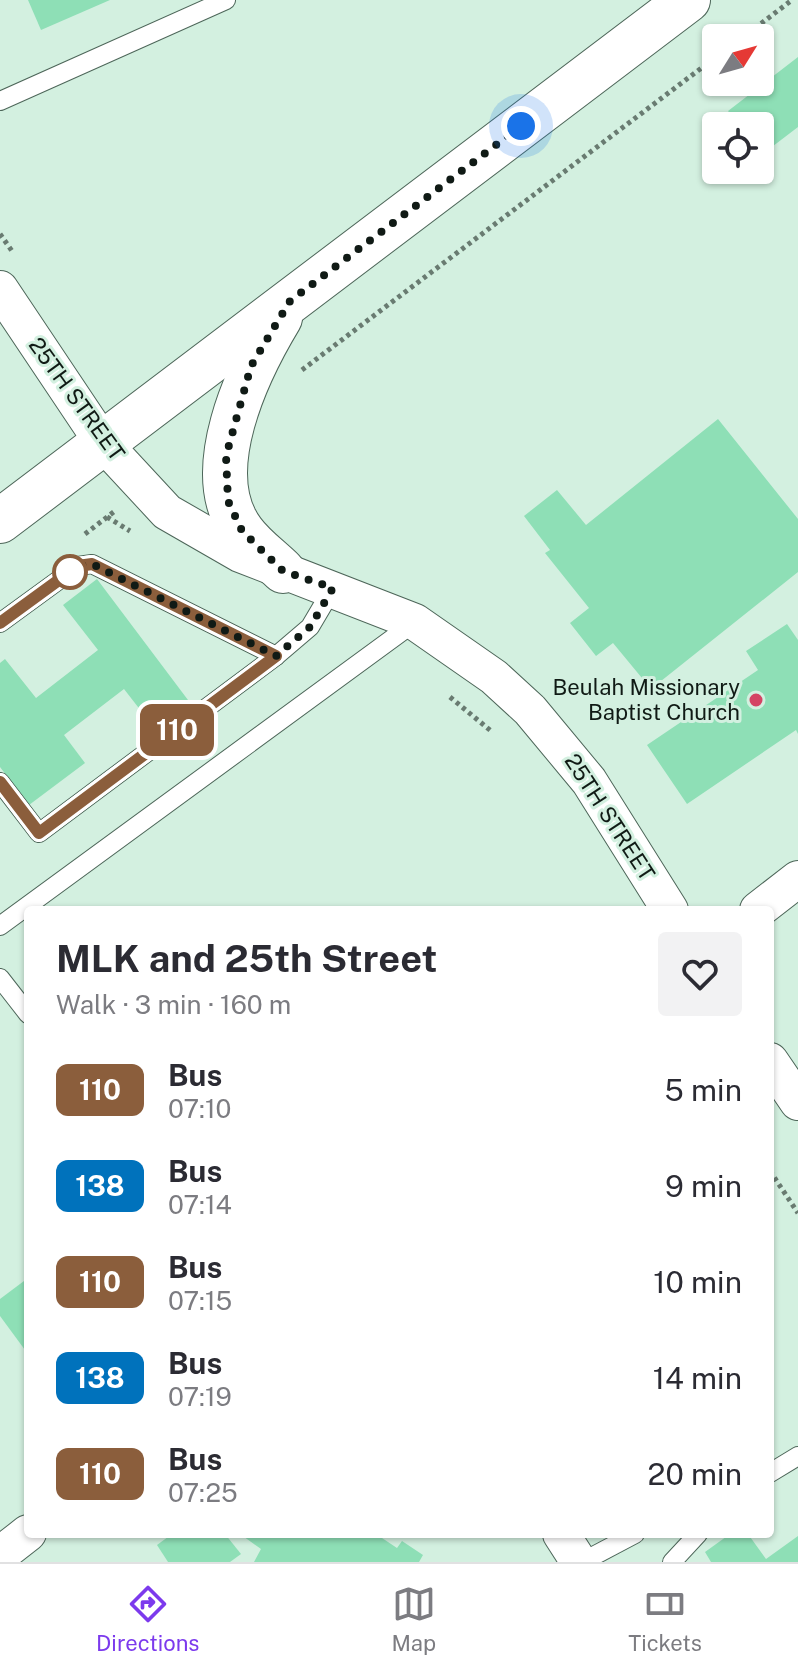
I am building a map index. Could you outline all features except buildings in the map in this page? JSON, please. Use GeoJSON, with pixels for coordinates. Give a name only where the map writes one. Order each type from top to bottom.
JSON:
{"type":"FeatureCollection","features":[{"type":"Feature","properties":{"kind":"main road"},"geometry":{"type":"LineString","coordinates":[[0,521],[688,0]]}},
{"type":"Feature","properties":{"kind":"main road"},"geometry":{"type":"LineString","coordinates":[[283,571],[242,531],[228,501],[226,456],[251,366],[290,301]]}},
{"type":"Feature","properties":{"kind":"street","name":"25TH STREET"},"geometry":{"type":"LineString","coordinates":[[9,275],[103,443],[167,512],[240,554],[415,622],[494,677],[562,745],[589,781],[667,906]]}},
{"type":"Feature","properties":{"kind":"street"},"geometry":{"type":"LineString","coordinates":[[763,906],[798,879]]}},
{"type":"Feature","properties":{"kind":"street"},"geometry":{"type":"LineString","coordinates":[[774,1067],[798,1102]]}},
{"type":"Feature","properties":{"kind":"street"},"geometry":{"type":"LineString","coordinates":[[0,1555],[24,1536]]}},
{"type":"Feature","properties":{"kind":"street"},"geometry":{"type":"LineString","coordinates":[[564,1538],[580,1562]]}},
{"type":"Feature","properties":{"kind":"lane"},"geometry":{"type":"LineString","coordinates":[[0,101],[226,0]]}},
{"type":"Feature","properties":{"kind":"lane"},"geometry":{"type":"LineString","coordinates":[[0,623],[78,566],[92,564],[276,656]]}},
{"type":"Feature","properties":{"kind":"lane"},"geometry":{"type":"LineString","coordinates":[[0,782],[39,833],[276,656],[310,627],[333,588]]}},
{"type":"Feature","properties":{"kind":"lane"},"geometry":{"type":"LineString","coordinates":[[27,906],[415,622]]}},
{"type":"Feature","properties":{"kind":"lane"},"geometry":{"type":"LineString","coordinates":[[0,926],[24,908]]}},
{"type":"Feature","properties":{"kind":"lane"},"geometry":{"type":"LineString","coordinates":[[0,978],[24,1009]]}},
{"type":"Feature","properties":{"kind":"lane"},"geometry":{"type":"LineString","coordinates":[[774,1471],[798,1456]]}},
{"type":"Feature","properties":{"kind":"lane"},"geometry":{"type":"LineString","coordinates":[[580,1562],[627,1538]]}},
{"type":"Feature","properties":{"kind":"lane"},"geometry":{"type":"LineString","coordinates":[[672,1562],[694,1538]]}},
{"type":"Feature","properties":{"kind":"path"},"geometry":{"type":"LineString","coordinates":[[760,24],[792,0]]}},
{"type":"Feature","properties":{"kind":"path"},"geometry":{"type":"LineString","coordinates":[[296,374],[702,68]]}},
{"type":"Feature","properties":{"kind":"path"},"geometry":{"type":"LineString","coordinates":[[0,234],[9,275]]}},
{"type":"Feature","properties":{"kind":"path"},"geometry":{"type":"LineString","coordinates":[[83,535],[144,488]]}},
{"type":"Feature","properties":{"kind":"path"},"geometry":{"type":"LineString","coordinates":[[774,1177],[798,1213]]}},
{"type":"Feature","properties":{"kind":"bus line","name":"110"},"geometry":{"type":"LineString","coordinates":[[0,623],[78,566],[92,564],[276,656],[39,833],[0,782]]}},
{"type":"Feature","properties":{"kind":"place","name":"Beulah Missionary Baptist Church"},"geometry":{"type":"Point","coordinates":[756,700]}},
{"type":"Feature","properties":{"kind":"route"},"geometry":{"type":"LineString","coordinates":[[70,572],[78,566],[92,564],[276,656],[310,627],[333,588],[283,571],[242,531],[228,501],[226,456],[233,421],[251,366],[290,301],[521,126]]}}]}
